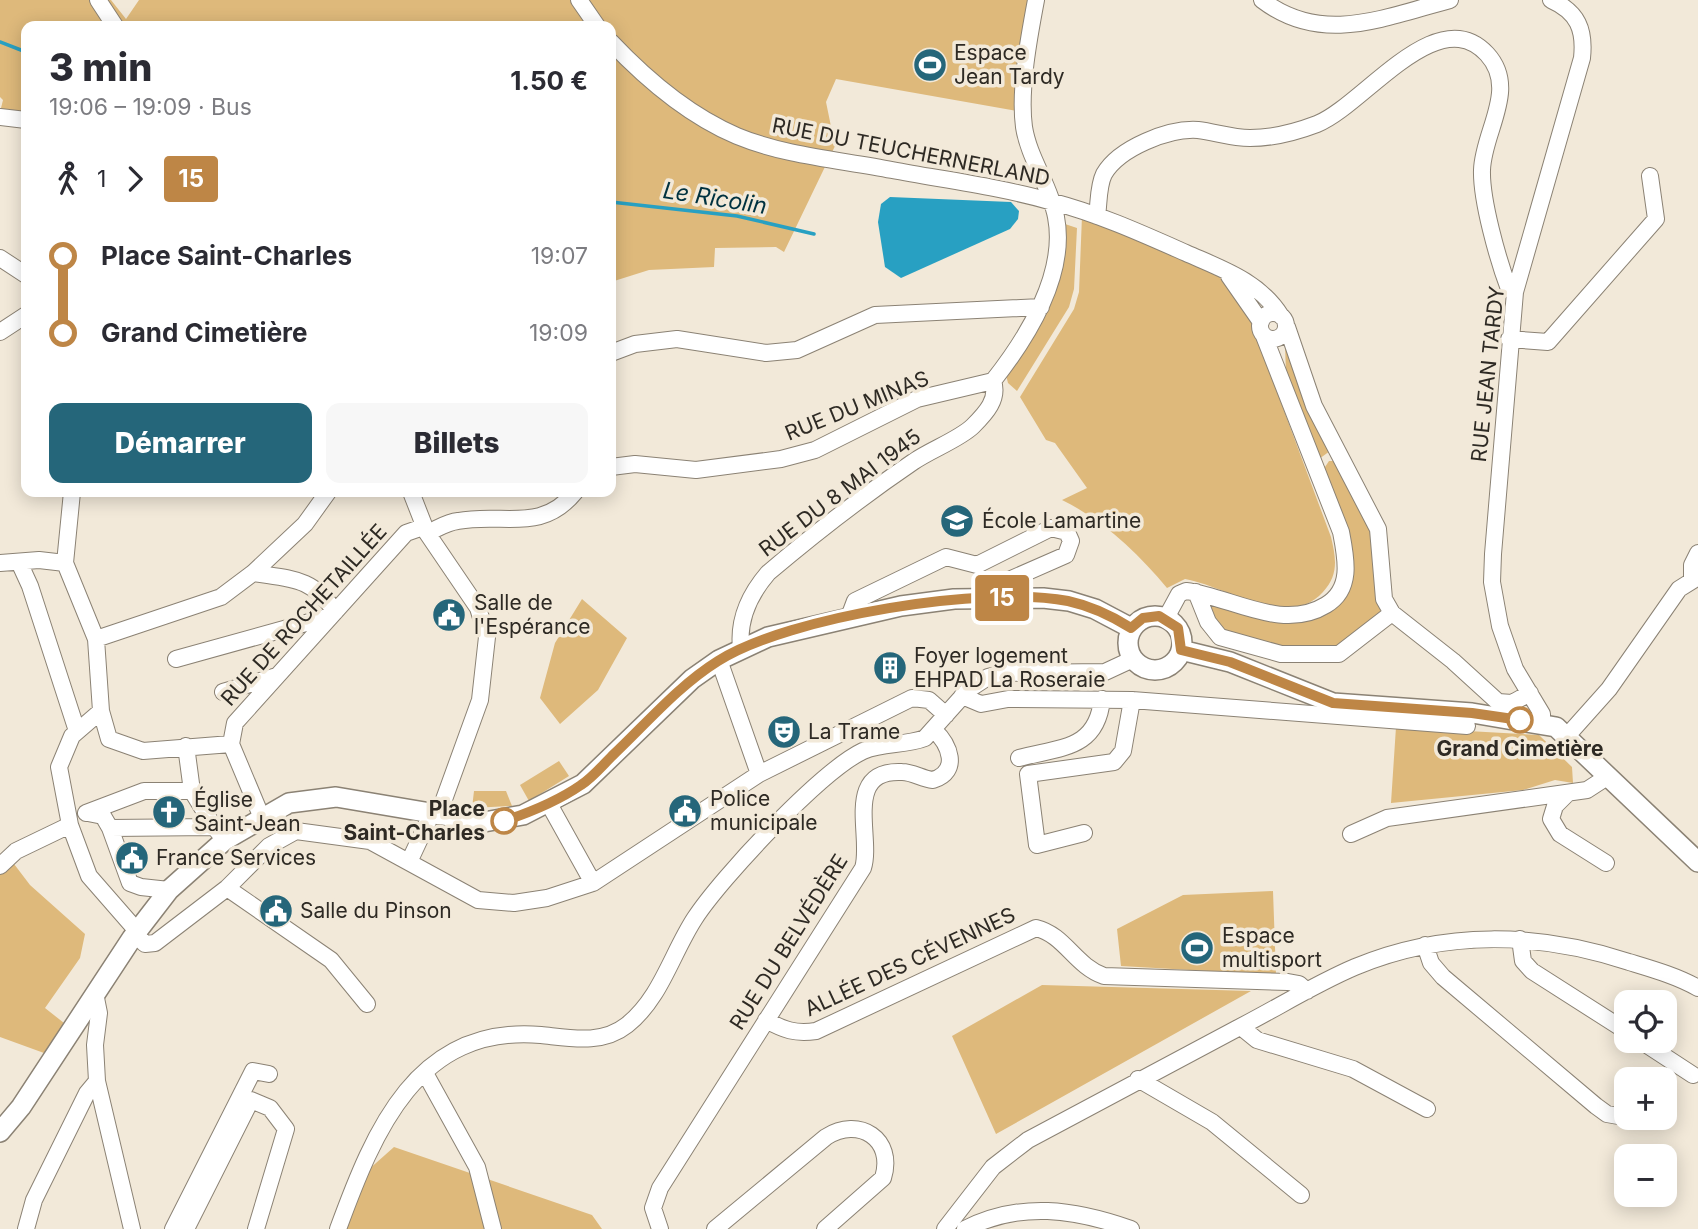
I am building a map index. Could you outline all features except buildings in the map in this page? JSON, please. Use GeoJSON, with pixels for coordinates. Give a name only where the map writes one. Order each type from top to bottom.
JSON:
{"type":"FeatureCollection","features":[{"type":"Feature","properties":{"kind":"main road"},"geometry":{"type":"LineString","coordinates":[[0,1132],[21,1107],[136,932],[219,833],[262,818],[302,799],[336,797],[434,816],[484,822],[503,821],[549,803],[583,784],[692,679],[719,660],[753,645],[849,617],[927,602],[985,598],[1069,601],[1114,618],[1131,628]]}},
{"type":"Feature","properties":{"kind":"main road"},"geometry":{"type":"LineString","coordinates":[[1151,616],[1167,618],[1181,635],[1181,650],[1171,664],[1155,670],[1147,669],[1133,659],[1127,644],[1131,628],[1151,616]]}},
{"type":"Feature","properties":{"kind":"main road"},"geometry":{"type":"LineString","coordinates":[[1181,650],[1230,662],[1333,703],[1472,713],[1556,727],[1698,862]]}},
{"type":"Feature","properties":{"kind":"street"},"geometry":{"type":"LineString","coordinates":[[98,0],[112,21]]}},
{"type":"Feature","properties":{"kind":"street"},"geometry":{"type":"LineString","coordinates":[[579,0],[594,21]]}},
{"type":"Feature","properties":{"kind":"street","name":"RUE DU 8 MAI 1945"},"geometry":{"type":"LineString","coordinates":[[753,645],[745,612],[758,585],[768,573],[870,492],[935,447],[971,429],[994,400],[997,392],[993,381],[1041,307],[1055,265],[1057,218],[1038,172],[1024,125],[1030,39],[1036,0]]}},
{"type":"Feature","properties":{"kind":"street"},"geometry":{"type":"LineString","coordinates":[[1262,0],[1291,18],[1318,25],[1343,27],[1450,0]]}},
{"type":"Feature","properties":{"kind":"street","name":"RUE JEAN TARDY"},"geometry":{"type":"LineString","coordinates":[[1542,723],[1542,715],[1507,648],[1492,582],[1509,340],[1515,292],[1582,58],[1581,25],[1570,10],[1551,0]]}},
{"type":"Feature","properties":{"kind":"street"},"geometry":{"type":"LineString","coordinates":[[1097,216],[1104,174],[1118,159],[1143,144],[1185,131],[1248,138],[1295,131],[1336,114],[1431,41],[1460,38],[1475,43],[1487,53],[1500,79],[1501,93],[1484,152],[1482,178],[1503,273],[1509,289],[1515,292]]}},
{"type":"Feature","properties":{"kind":"street","name":"RUE DU TEUCHERNERLAND"},"geometry":{"type":"LineString","coordinates":[[616,46],[699,116],[740,137],[782,149],[1051,201],[1097,216],[1223,269],[1264,293],[1283,326]]}},
{"type":"Feature","properties":{"kind":"street"},"geometry":{"type":"LineString","coordinates":[[0,117],[21,119]]}},
{"type":"Feature","properties":{"kind":"street"},"geometry":{"type":"LineString","coordinates":[[1509,340],[1548,342],[1656,219],[1650,176]]}},
{"type":"Feature","properties":{"kind":"street"},"geometry":{"type":"LineString","coordinates":[[0,258],[21,272]]}},
{"type":"Feature","properties":{"kind":"street","name":"RUE DU TEUCHERNERLAND"},"geometry":{"type":"LineString","coordinates":[[1196,592],[1287,616],[1317,610],[1330,603],[1342,589],[1346,564],[1341,532],[1263,329],[1248,300],[1223,269]]}},
{"type":"Feature","properties":{"kind":"street"},"geometry":{"type":"LineString","coordinates":[[616,351],[635,344],[677,339],[766,354],[797,350],[875,315],[1041,307]]}},
{"type":"Feature","properties":{"kind":"street"},"geometry":{"type":"LineString","coordinates":[[1283,326],[1271,339],[1263,329],[1270,313],[1283,326],[1320,419],[1378,529],[1384,599],[1392,613],[1453,661],[1498,702],[1512,703],[1530,694]]}},
{"type":"Feature","properties":{"kind":"street"},"geometry":{"type":"LineString","coordinates":[[0,332],[21,318]]}},
{"type":"Feature","properties":{"kind":"street"},"geometry":{"type":"LineString","coordinates":[[1277,367],[1283,326]]}},
{"type":"Feature","properties":{"kind":"street","name":"RUE DU MINAS"},"geometry":{"type":"LineString","coordinates":[[616,466],[635,464],[696,470],[781,459],[847,435],[917,399],[993,381]]}},
{"type":"Feature","properties":{"kind":"street"},"geometry":{"type":"LineString","coordinates":[[72,497],[65,563],[96,639],[101,711],[106,734],[115,744],[143,751],[231,744],[262,818]]}},
{"type":"Feature","properties":{"kind":"street"},"geometry":{"type":"LineString","coordinates":[[96,639],[221,597],[253,573],[305,524],[324,497]]}},
{"type":"Feature","properties":{"kind":"street"},"geometry":{"type":"LineString","coordinates":[[410,862],[434,816],[480,700],[487,637],[473,599],[425,530],[413,497]]}},
{"type":"Feature","properties":{"kind":"street"},"geometry":{"type":"LineString","coordinates":[[425,530],[458,520],[532,519],[548,515],[569,497]]}},
{"type":"Feature","properties":{"kind":"street"},"geometry":{"type":"LineString","coordinates":[[849,617],[855,601],[946,556],[977,565],[1051,528],[1067,532],[1071,541],[1066,555],[984,591],[985,598]]}},
{"type":"Feature","properties":{"kind":"street","name":"RUE DE ROCHETAILLÉE"},"geometry":{"type":"LineString","coordinates":[[231,744],[235,723],[406,533],[425,530]]}},
{"type":"Feature","properties":{"kind":"street"},"geometry":{"type":"LineString","coordinates":[[1567,736],[1616,680],[1674,596],[1695,578],[1692,565],[1698,553]]}},
{"type":"Feature","properties":{"kind":"street"},"geometry":{"type":"LineString","coordinates":[[0,563],[39,560],[65,563]]}},
{"type":"Feature","properties":{"kind":"street"},"geometry":{"type":"LineString","coordinates":[[19,562],[30,586],[77,731]]}},
{"type":"Feature","properties":{"kind":"street"},"geometry":{"type":"LineString","coordinates":[[176,659],[333,614],[325,595],[306,581],[253,573]]}},
{"type":"Feature","properties":{"kind":"street"},"geometry":{"type":"LineString","coordinates":[[1167,618],[1179,594],[1196,592],[1208,622],[1220,637],[1281,654],[1339,654],[1392,613]]}},
{"type":"Feature","properties":{"kind":"street"},"geometry":{"type":"LineString","coordinates":[[338,1229],[380,1130],[405,1093],[425,1073],[456,1048],[493,1035],[593,1039],[626,1026],[656,992],[682,939],[712,895],[741,861],[794,808],[852,757],[877,746],[918,741],[934,730],[961,696],[975,684],[996,674],[1105,673],[1133,659]]}},
{"type":"Feature","properties":{"kind":"street"},"geometry":{"type":"LineString","coordinates":[[719,660],[759,774]]}},
{"type":"Feature","properties":{"kind":"street"},"geometry":{"type":"LineString","coordinates":[[223,692],[277,676]]}},
{"type":"Feature","properties":{"kind":"street"},"geometry":{"type":"LineString","coordinates":[[961,696],[981,704],[1008,699],[1132,700],[1467,726]]}},
{"type":"Feature","properties":{"kind":"street"},"geometry":{"type":"LineString","coordinates":[[101,711],[77,731],[62,754],[59,767],[70,822],[89,876],[145,944],[155,943],[227,888],[269,846],[288,833],[296,831],[370,841],[478,900],[514,903],[547,898],[593,883],[759,774],[912,698],[929,700],[946,715]]}},
{"type":"Feature","properties":{"kind":"street"},"geometry":{"type":"LineString","coordinates":[[1019,758],[1084,741],[1100,719],[1102,699]]}},
{"type":"Feature","properties":{"kind":"street"},"geometry":{"type":"LineString","coordinates":[[1084,833],[1037,845],[1028,774],[1114,762],[1123,751],[1132,700]]}},
{"type":"Feature","properties":{"kind":"street","name":"RUE DU BELVÉDÈRE"},"geometry":{"type":"LineString","coordinates":[[660,1229],[654,1217],[654,1198],[863,868],[868,854],[862,812],[865,793],[878,779],[894,772],[933,780],[947,771],[950,763],[948,749],[934,730]]}},
{"type":"Feature","properties":{"kind":"street"},"geometry":{"type":"LineString","coordinates":[[186,746],[192,791],[219,833]]}},
{"type":"Feature","properties":{"kind":"street"},"geometry":{"type":"LineString","coordinates":[[1351,834],[1387,818],[1587,790],[1607,777]]}},
{"type":"Feature","properties":{"kind":"street"},"geometry":{"type":"LineString","coordinates":[[0,866],[16,851],[70,822],[144,791],[192,791]]}},
{"type":"Feature","properties":{"kind":"street"},"geometry":{"type":"LineString","coordinates":[[1567,793],[1555,806],[1552,819],[1560,834],[1606,863]]}},
{"type":"Feature","properties":{"kind":"street"},"geometry":{"type":"LineString","coordinates":[[549,803],[593,883]]}},
{"type":"Feature","properties":{"kind":"street"},"geometry":{"type":"LineString","coordinates":[[281,807],[288,833]]}},
{"type":"Feature","properties":{"kind":"street"},"geometry":{"type":"LineString","coordinates":[[88,813],[103,816],[130,883],[169,890]]}},
{"type":"Feature","properties":{"kind":"street"},"geometry":{"type":"LineString","coordinates":[[110,828],[219,833]]}},
{"type":"Feature","properties":{"kind":"street"},"geometry":{"type":"LineString","coordinates":[[227,888],[331,960],[367,1004]]}},
{"type":"Feature","properties":{"kind":"street","name":"ALLÉE DES CÉVENNES"},"geometry":{"type":"LineString","coordinates":[[766,1020],[785,1031],[799,1034],[816,1031],[1036,928],[1058,938],[1077,961],[1104,976],[1288,982],[1299,984],[1307,991]]}},
{"type":"Feature","properties":{"kind":"street"},"geometry":{"type":"LineString","coordinates":[[945,1229],[976,1186],[1009,1153],[1138,1079],[1355,967],[1425,945],[1490,938],[1520,939],[1561,943],[1593,950],[1656,970],[1698,988]]}},
{"type":"Feature","properties":{"kind":"street"},"geometry":{"type":"LineString","coordinates":[[1520,939],[1523,961],[1532,971],[1614,1023]]}},
{"type":"Feature","properties":{"kind":"street"},"geometry":{"type":"LineString","coordinates":[[1425,945],[1431,963],[1443,977],[1596,1106],[1614,1115]]}},
{"type":"Feature","properties":{"kind":"street"},"geometry":{"type":"LineString","coordinates":[[95,993],[99,1013],[95,1045],[97,1081],[132,1229]]}},
{"type":"Feature","properties":{"kind":"street"},"geometry":{"type":"LineString","coordinates":[[1241,1027],[1257,1040],[1353,1069],[1427,1109]]}},
{"type":"Feature","properties":{"kind":"street"},"geometry":{"type":"LineString","coordinates":[[1659,1053],[1693,1075]]}},
{"type":"Feature","properties":{"kind":"street"},"geometry":{"type":"LineString","coordinates":[[173,1229],[253,1071],[269,1074]]}},
{"type":"Feature","properties":{"kind":"street"},"geometry":{"type":"LineString","coordinates":[[425,1073],[477,1167],[493,1229]]}},
{"type":"Feature","properties":{"kind":"street"},"geometry":{"type":"LineString","coordinates":[[1138,1079],[1212,1122],[1301,1195]]}},
{"type":"Feature","properties":{"kind":"street"},"geometry":{"type":"LineString","coordinates":[[26,1229],[34,1200],[87,1093],[97,1081]]}},
{"type":"Feature","properties":{"kind":"street"},"geometry":{"type":"LineString","coordinates":[[187,1229],[251,1100],[270,1108],[286,1129],[256,1229]]}},
{"type":"Feature","properties":{"kind":"street"},"geometry":{"type":"LineString","coordinates":[[715,1229],[825,1137],[846,1128],[866,1130],[883,1152],[883,1178],[825,1229]]}},
{"type":"Feature","properties":{"kind":"street"},"geometry":{"type":"LineString","coordinates":[[965,1229],[984,1219],[1028,1209],[1093,1216],[1131,1229]]}},
{"type":"Feature","properties":{"kind":"shaded area"},"geometry":{"type":"Polygon","coordinates":[[[0,0],[111,0],[126,19],[139,0],[1034,0],[1017,111],[836,79],[826,102],[835,146],[784,252],[776,247],[715,248],[714,267],[649,270],[616,280],[616,21],[21,21],[21,114],[0,112],[3,100],[0,97],[0,0]]]}},
{"type":"Feature","properties":{"kind":"shaded area"},"geometry":{"type":"Polygon","coordinates":[[[1082,216],[1216,274],[1230,287],[1248,314],[1333,545],[1335,566],[1332,579],[1323,592],[1309,603],[1275,607],[1185,579],[1167,588],[1119,538],[1092,517],[1062,500],[1087,488],[1055,443],[1046,440],[1020,397],[1074,309],[1079,292],[1082,216]]]}},
{"type":"Feature","properties":{"kind":"shaded area"},"geometry":{"type":"Polygon","coordinates":[[[1062,223],[1077,228],[1074,289],[1069,307],[1017,391],[1008,383],[1006,375],[1047,308],[1062,223]]]}},
{"type":"Feature","properties":{"kind":"shaded area"},"geometry":{"type":"Polygon","coordinates":[[[1285,345],[1330,451],[1319,459],[1286,373],[1285,345]]]}},
{"type":"Feature","properties":{"kind":"shaded area"},"geometry":{"type":"Polygon","coordinates":[[[1329,461],[1334,461],[1372,527],[1381,616],[1347,647],[1314,654],[1222,633],[1206,604],[1316,617],[1336,607],[1346,595],[1349,589],[1323,470],[1329,461]]]}},
{"type":"Feature","properties":{"kind":"shaded area"},"geometry":{"type":"Polygon","coordinates":[[[582,599],[627,638],[598,690],[560,724],[540,698],[555,643],[582,599]]]}},
{"type":"Feature","properties":{"kind":"shaded area"},"geometry":{"type":"Polygon","coordinates":[[[1396,727],[1539,735],[1572,767],[1573,783],[1555,780],[1523,790],[1391,803],[1396,727]]]}},
{"type":"Feature","properties":{"kind":"shaded area"},"geometry":{"type":"Polygon","coordinates":[[[559,761],[569,776],[529,801],[520,785],[559,761]]]}},
{"type":"Feature","properties":{"kind":"shaded area"},"geometry":{"type":"Polygon","coordinates":[[[474,791],[506,791],[512,806],[472,808],[474,791]]]}},
{"type":"Feature","properties":{"kind":"shaded area"},"geometry":{"type":"Polygon","coordinates":[[[11,860],[30,885],[85,934],[80,958],[45,1008],[64,1023],[44,1053],[0,1037],[0,868],[11,860]]]}},
{"type":"Feature","properties":{"kind":"shaded area","name":"Espace multisport"},"geometry":{"type":"Polygon","coordinates":[[[1273,891],[1276,975],[1121,966],[1117,929],[1183,895],[1273,891]]]}},
{"type":"Feature","properties":{"kind":"shaded area","name":"Espace multisport"},"geometry":{"type":"Polygon","coordinates":[[[1042,985],[1251,991],[996,1134],[952,1036],[1042,985]]]}},
{"type":"Feature","properties":{"kind":"shaded area"},"geometry":{"type":"Polygon","coordinates":[[[394,1147],[592,1215],[602,1229],[337,1229],[367,1171],[394,1147]]]}},
{"type":"Feature","properties":{"kind":"water"},"geometry":{"type":"Polygon","coordinates":[[[890,197],[1011,202],[1019,211],[1018,219],[1010,229],[901,278],[885,267],[878,222],[881,204],[890,197]]]}},
{"type":"Feature","properties":{"kind":"waterway","name":"Le Ricolin"},"geometry":{"type":"LineString","coordinates":[[0,42],[21,50]]}},
{"type":"Feature","properties":{"kind":"waterway","name":"Le Ricolin"},"geometry":{"type":"LineString","coordinates":[[616,203],[737,216],[814,234]]}},
{"type":"Feature","properties":{"kind":"bus line","name":"15"},"geometry":{"type":"LineString","coordinates":[[504,821],[549,803],[583,784],[692,679],[741,648],[757,640],[786,632],[927,602],[1018,597],[1069,601],[1114,618],[1131,628],[1143,618],[1159,616],[1167,618],[1178,628],[1181,650],[1230,662],[1333,703],[1472,713],[1520,720]]}},
{"type":"Feature","properties":{"kind":"place","name":"Espace Jean Tardy"},"geometry":{"type":"Point","coordinates":[930,65]}},
{"type":"Feature","properties":{"kind":"place","name":"École Lamartine"},"geometry":{"type":"Point","coordinates":[957,521]}},
{"type":"Feature","properties":{"kind":"place","name":"Salle de l'Espérance"},"geometry":{"type":"Point","coordinates":[449,615]}},
{"type":"Feature","properties":{"kind":"place","name":"Foyer logement EHPAD La Roseraie"},"geometry":{"type":"Point","coordinates":[890,668]}},
{"type":"Feature","properties":{"kind":"place","name":"Grand Cimetière"},"geometry":{"type":"Point","coordinates":[1520,720]}},
{"type":"Feature","properties":{"kind":"place","name":"La Trame"},"geometry":{"type":"Point","coordinates":[784,732]}},
{"type":"Feature","properties":{"kind":"place","name":"Police municipale"},"geometry":{"type":"Point","coordinates":[685,811]}},
{"type":"Feature","properties":{"kind":"place","name":"Église Saint-Jean"},"geometry":{"type":"Point","coordinates":[169,812]}},
{"type":"Feature","properties":{"kind":"place","name":"Place Saint-Charles"},"geometry":{"type":"Point","coordinates":[504,821]}},
{"type":"Feature","properties":{"kind":"place","name":"France Services"},"geometry":{"type":"Point","coordinates":[132,858]}},
{"type":"Feature","properties":{"kind":"place","name":"Salle du Pinson"},"geometry":{"type":"Point","coordinates":[276,911]}},
{"type":"Feature","properties":{"kind":"place","name":"Espace multisport"},"geometry":{"type":"Point","coordinates":[1197,948]}}]}
